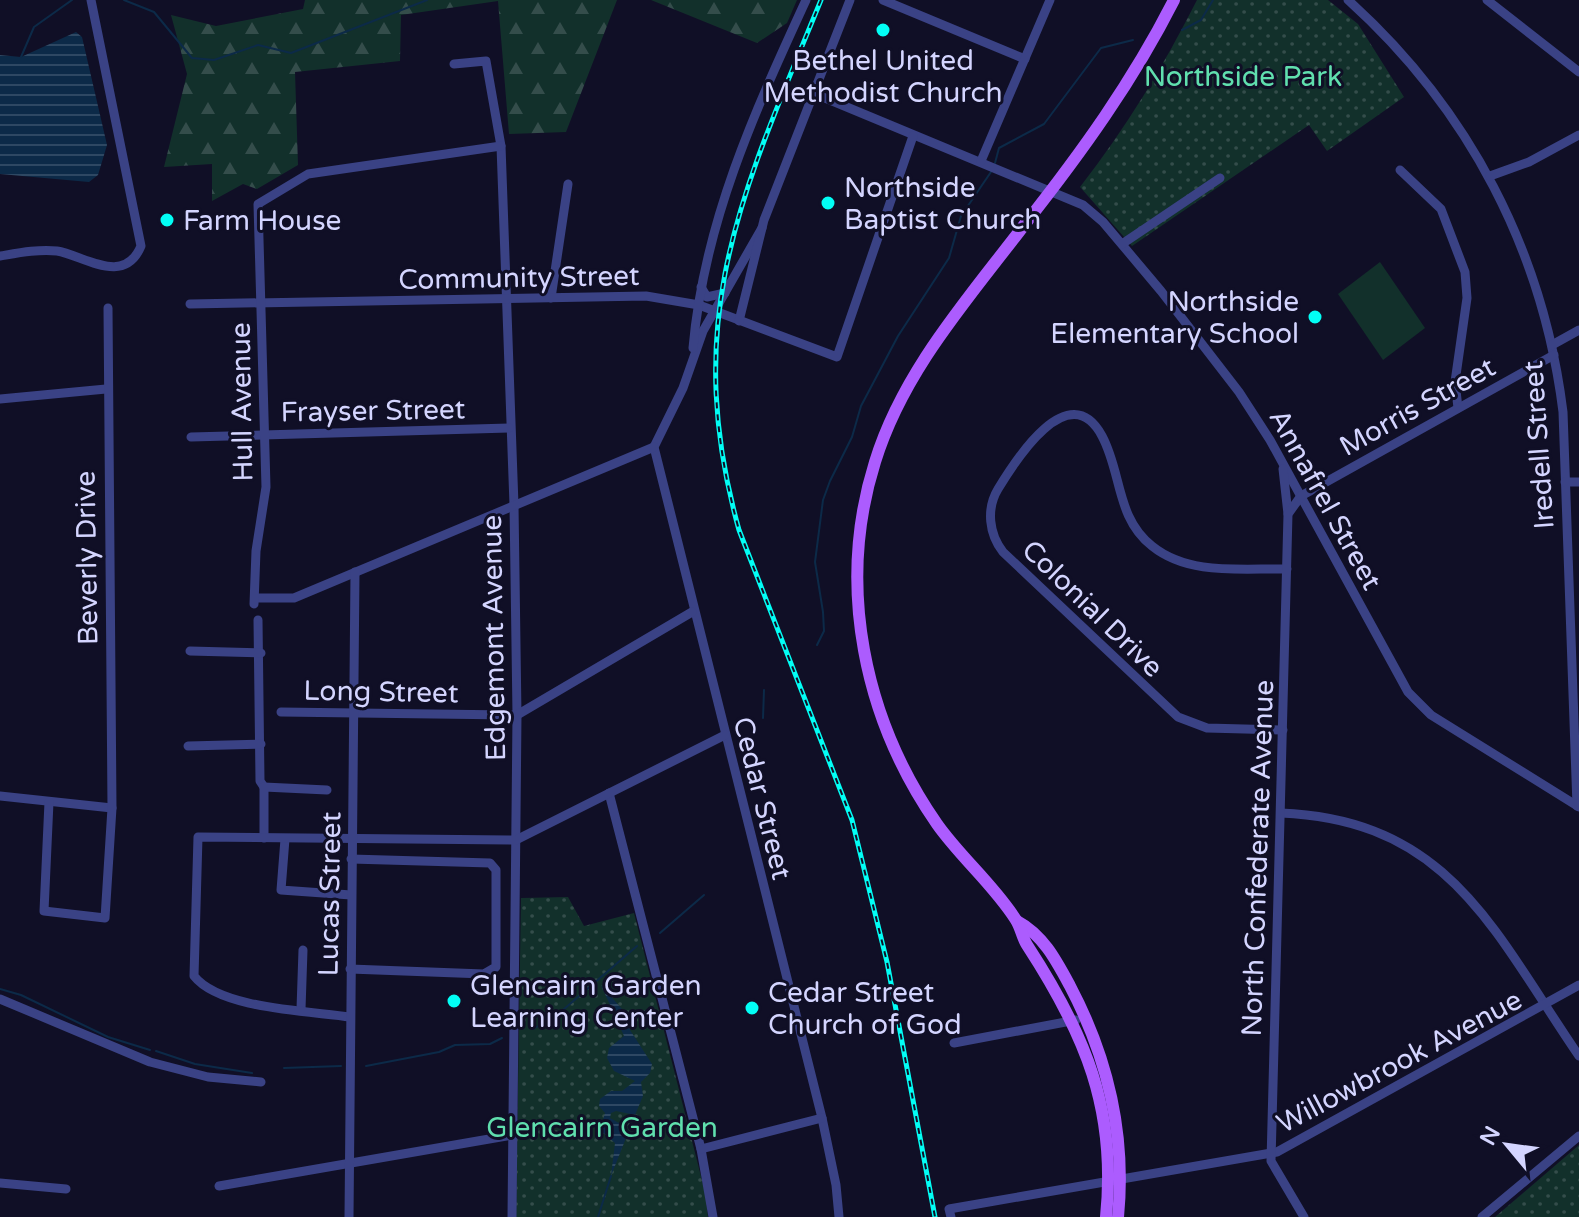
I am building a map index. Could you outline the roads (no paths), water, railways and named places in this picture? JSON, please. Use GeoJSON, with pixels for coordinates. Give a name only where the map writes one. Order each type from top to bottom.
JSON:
{"type":"FeatureCollection","features":[{"type":"Feature","properties":{"kind":"main road"},"geometry":{"type":"LineString","coordinates":[[1118,1217],[1115,1180],[1096,1080],[1079,1020],[1056,959],[1033,930],[1017,921],[936,823],[895,749],[866,662],[858,609],[857,555],[875,462],[909,383],[941,334],[1115,102],[1174,0]]}},
{"type":"Feature","properties":{"kind":"main road"},"geometry":{"type":"LineString","coordinates":[[1106,1217],[1115,1180]]}},
{"type":"Feature","properties":{"kind":"street"},"geometry":{"type":"LineString","coordinates":[[0,256],[59,251],[96,267],[109,267],[132,258],[141,246],[91,0]]}},
{"type":"Feature","properties":{"kind":"street"},"geometry":{"type":"LineString","coordinates":[[692,359],[701,287],[728,181],[806,0]]}},
{"type":"Feature","properties":{"kind":"street"},"geometry":{"type":"LineString","coordinates":[[739,321],[762,228],[850,0]]}},
{"type":"Feature","properties":{"kind":"street"},"geometry":{"type":"LineString","coordinates":[[883,0],[1025,59]]}},
{"type":"Feature","properties":{"kind":"street"},"geometry":{"type":"LineString","coordinates":[[990,165],[1025,59],[1050,0]]}},
{"type":"Feature","properties":{"kind":"street","name":"Iredell Street"},"geometry":{"type":"LineString","coordinates":[[1348,0],[1427,81],[1490,176],[1518,234],[1553,350],[1563,412],[1567,554],[1575,640],[1578,806]]}},
{"type":"Feature","properties":{"kind":"street"},"geometry":{"type":"LineString","coordinates":[[1487,0],[1578,68]]}},
{"type":"Feature","properties":{"kind":"street","name":"Edgemont Avenue"},"geometry":{"type":"LineString","coordinates":[[454,64],[486,61],[501,146],[514,505],[517,715],[512,1217]]}},
{"type":"Feature","properties":{"kind":"street","name":"Annafrel Street"},"geometry":{"type":"LineString","coordinates":[[813,93],[1083,205],[1122,244],[1239,392],[1282,461],[1408,692],[1431,715],[1578,806]]}},
{"type":"Feature","properties":{"kind":"street"},"geometry":{"type":"LineString","coordinates":[[1490,176],[1529,162],[1579,135]]}},
{"type":"Feature","properties":{"kind":"street","name":"Community Street"},"geometry":{"type":"LineString","coordinates":[[190,304],[646,296],[699,305],[837,357],[913,136]]}},
{"type":"Feature","properties":{"kind":"street","name":"Hull Avenue"},"geometry":{"type":"LineString","coordinates":[[355,572],[294,598],[254,601],[256,551],[266,487],[258,204],[308,174],[501,146]]}},
{"type":"Feature","properties":{"kind":"street"},"geometry":{"type":"LineString","coordinates":[[1400,170],[1441,209],[1465,272],[1467,298],[1455,382],[1458,408]]}},
{"type":"Feature","properties":{"kind":"street"},"geometry":{"type":"LineString","coordinates":[[1122,244],[1220,178]]}},
{"type":"Feature","properties":{"kind":"street"},"geometry":{"type":"LineString","coordinates":[[551,298],[568,184]]}},
{"type":"Feature","properties":{"kind":"street"},"geometry":{"type":"LineString","coordinates":[[355,572],[654,447],[680,394],[703,331],[762,228]]}},
{"type":"Feature","properties":{"kind":"street"},"geometry":{"type":"LineString","coordinates":[[701,287],[710,298],[724,293]]}},
{"type":"Feature","properties":{"kind":"street"},"geometry":{"type":"LineString","coordinates":[[699,305],[724,293]]}},
{"type":"Feature","properties":{"kind":"street"},"geometry":{"type":"LineString","coordinates":[[699,305],[705,314],[703,331]]}},
{"type":"Feature","properties":{"kind":"street","name":"Beverly Drive"},"geometry":{"type":"LineString","coordinates":[[49,802],[44,911],[105,918],[112,808],[106,389],[108,308]]}},
{"type":"Feature","properties":{"kind":"street","name":"Morris Street"},"geometry":{"type":"LineString","coordinates":[[1301,496],[1458,408],[1553,350],[1579,330]]}},
{"type":"Feature","properties":{"kind":"street"},"geometry":{"type":"LineString","coordinates":[[0,399],[106,389]]}},
{"type":"Feature","properties":{"kind":"street","name":"Colonial Drive"},"geometry":{"type":"LineString","coordinates":[[1283,730],[1207,728],[1171,712],[1003,552],[992,529],[991,506],[997,491],[1042,428],[1059,418],[1079,418],[1100,433],[1127,514],[1153,547],[1171,558],[1195,566],[1287,569]]}},
{"type":"Feature","properties":{"kind":"street","name":"Frayser Street"},"geometry":{"type":"LineString","coordinates":[[191,437],[509,428]]}},
{"type":"Feature","properties":{"kind":"street","name":"Cedar Street"},"geometry":{"type":"LineString","coordinates":[[654,447],[692,612],[822,1118],[836,1185],[839,1217]]}},
{"type":"Feature","properties":{"kind":"street","name":"North Confederate Avenue"},"geometry":{"type":"LineString","coordinates":[[1282,461],[1288,514],[1271,1154],[1273,1170],[1304,1217]]}},
{"type":"Feature","properties":{"kind":"street"},"geometry":{"type":"LineString","coordinates":[[1565,482],[1579,482]]}},
{"type":"Feature","properties":{"kind":"street"},"geometry":{"type":"LineString","coordinates":[[1288,514],[1301,496]]}},
{"type":"Feature","properties":{"kind":"street"},"geometry":{"type":"LineString","coordinates":[[1567,554],[1579,554]]}},
{"type":"Feature","properties":{"kind":"street","name":"Lucas Street"},"geometry":{"type":"LineString","coordinates":[[349,1217],[355,572]]}},
{"type":"Feature","properties":{"kind":"street"},"geometry":{"type":"LineString","coordinates":[[517,715],[692,612]]}},
{"type":"Feature","properties":{"kind":"street"},"geometry":{"type":"LineString","coordinates":[[258,620],[264,838]]}},
{"type":"Feature","properties":{"kind":"street"},"geometry":{"type":"LineString","coordinates":[[190,651],[261,653]]}},
{"type":"Feature","properties":{"kind":"street","name":"Long Street"},"geometry":{"type":"LineString","coordinates":[[281,712],[517,715]]}},
{"type":"Feature","properties":{"kind":"street"},"geometry":{"type":"LineString","coordinates":[[350,1017],[273,1007],[216,993],[202,986],[194,976],[198,837],[516,840],[725,735]]}},
{"type":"Feature","properties":{"kind":"street"},"geometry":{"type":"LineString","coordinates":[[188,746],[261,744]]}},
{"type":"Feature","properties":{"kind":"street"},"geometry":{"type":"LineString","coordinates":[[264,787],[327,790]]}},
{"type":"Feature","properties":{"kind":"street"},"geometry":{"type":"LineString","coordinates":[[609,793],[701,1149],[713,1217]]}},
{"type":"Feature","properties":{"kind":"street"},"geometry":{"type":"LineString","coordinates":[[0,796],[112,808]]}},
{"type":"Feature","properties":{"kind":"street"},"geometry":{"type":"LineString","coordinates":[[1281,813],[1321,814],[1354,823],[1399,839],[1423,854],[1474,902],[1579,1056]]}},
{"type":"Feature","properties":{"kind":"street"},"geometry":{"type":"LineString","coordinates":[[281,838],[281,890],[351,895]]}},
{"type":"Feature","properties":{"kind":"street"},"geometry":{"type":"LineString","coordinates":[[350,969],[484,974],[496,967],[496,870],[490,863],[351,859]]}},
{"type":"Feature","properties":{"kind":"street"},"geometry":{"type":"LineString","coordinates":[[301,1009],[303,950]]}},
{"type":"Feature","properties":{"kind":"street","name":"Willowbrook Avenue"},"geometry":{"type":"LineString","coordinates":[[950,1213],[1115,1180],[1271,1154],[1306,1139],[1545,1007],[1579,985]]}},
{"type":"Feature","properties":{"kind":"street"},"geometry":{"type":"LineString","coordinates":[[0,999],[150,1062],[234,1082],[261,1082]]}},
{"type":"Feature","properties":{"kind":"street"},"geometry":{"type":"LineString","coordinates":[[954,1043],[1079,1020]]}},
{"type":"Feature","properties":{"kind":"street"},"geometry":{"type":"LineString","coordinates":[[701,1149],[822,1118]]}},
{"type":"Feature","properties":{"kind":"street"},"geometry":{"type":"LineString","coordinates":[[219,1186],[512,1135]]}},
{"type":"Feature","properties":{"kind":"street"},"geometry":{"type":"LineString","coordinates":[[1482,1217],[1579,1136]]}},
{"type":"Feature","properties":{"kind":"street"},"geometry":{"type":"LineString","coordinates":[[0,1183],[66,1189]]}},
{"type":"Feature","properties":{"kind":"water"},"geometry":{"type":"Polygon","coordinates":[[[76,32],[82,37],[107,145],[98,175],[89,182],[0,174],[0,55],[21,57],[76,32]]]}},
{"type":"Feature","properties":{"kind":"water"},"geometry":{"type":"Polygon","coordinates":[[[601,985],[628,1016],[630,1030],[652,1064],[650,1073],[641,1082],[643,1096],[635,1115],[616,1111],[611,1113],[610,1118],[619,1123],[626,1138],[611,1176],[615,1143],[600,1130],[605,1113],[599,1106],[600,1099],[611,1091],[622,1091],[635,1081],[614,1071],[607,1058],[609,1048],[624,1036],[601,985]]]}},
{"type":"Feature","properties":{"kind":"waterway"},"geometry":{"type":"LineString","coordinates":[[21,57],[34,27],[72,0]]}},
{"type":"Feature","properties":{"kind":"waterway"},"geometry":{"type":"LineString","coordinates":[[124,0],[154,12],[192,58],[214,60],[258,45],[291,53],[427,0]]}},
{"type":"Feature","properties":{"kind":"waterway"},"geometry":{"type":"LineString","coordinates":[[1182,30],[1201,20],[1213,0]]}},
{"type":"Feature","properties":{"kind":"waterway"},"geometry":{"type":"LineString","coordinates":[[995,163],[999,148],[1044,124],[1101,48],[1133,40]]}},
{"type":"Feature","properties":{"kind":"waterway"},"geometry":{"type":"LineString","coordinates":[[817,645],[824,631],[815,562],[823,500],[830,481],[852,437],[861,406],[898,336],[949,258],[961,216],[993,169]]}},
{"type":"Feature","properties":{"kind":"waterway"},"geometry":{"type":"LineString","coordinates":[[763,718],[764,690]]}},
{"type":"Feature","properties":{"kind":"waterway"},"geometry":{"type":"LineString","coordinates":[[660,933],[704,895]]}},
{"type":"Feature","properties":{"kind":"waterway"},"geometry":{"type":"LineString","coordinates":[[533,1029],[556,1016],[637,946]]}},
{"type":"Feature","properties":{"kind":"waterway"},"geometry":{"type":"LineString","coordinates":[[0,989],[21,995],[108,1037],[150,1050]]}},
{"type":"Feature","properties":{"kind":"waterway"},"geometry":{"type":"LineString","coordinates":[[366,1066],[439,1052],[455,1045],[490,1044],[502,1038]]}},
{"type":"Feature","properties":{"kind":"waterway"},"geometry":{"type":"LineString","coordinates":[[156,1051],[195,1064],[252,1073]]}},
{"type":"Feature","properties":{"kind":"waterway"},"geometry":{"type":"LineString","coordinates":[[284,1068],[341,1066]]}},
{"type":"Feature","properties":{"kind":"waterway"},"geometry":{"type":"LineString","coordinates":[[598,1217],[611,1176]]}},
{"type":"Feature","properties":{"kind":"railway"},"geometry":{"type":"LineString","coordinates":[[821,0],[767,134],[728,258],[718,320],[716,385],[722,454],[739,530],[852,820],[887,962],[935,1217]]}},
{"type":"Feature","properties":{"kind":"place","name":"Bethel United Methodist Church"},"geometry":{"type":"Point","coordinates":[883,30]}},
{"type":"Feature","properties":{"kind":"place","name":"Northside Baptist Church"},"geometry":{"type":"Point","coordinates":[828,203]}},
{"type":"Feature","properties":{"kind":"place","name":"Farm House"},"geometry":{"type":"Point","coordinates":[167,220]}},
{"type":"Feature","properties":{"kind":"place","name":"Northside Elementary School"},"geometry":{"type":"Point","coordinates":[1315,317]}},
{"type":"Feature","properties":{"kind":"place","name":"Glencairn Garden Learning Center"},"geometry":{"type":"Point","coordinates":[454,1001]}},
{"type":"Feature","properties":{"kind":"place","name":"Cedar Street Church of God"},"geometry":{"type":"Point","coordinates":[752,1008]}},
{"type":"Feature","properties":{"kind":"park label","name":"Northside Park"},"geometry":{"type":"Point","coordinates":[1243,76]}},
{"type":"Feature","properties":{"kind":"park label","name":"Glencairn Garden"},"geometry":{"type":"Point","coordinates":[602,1127]}}]}
